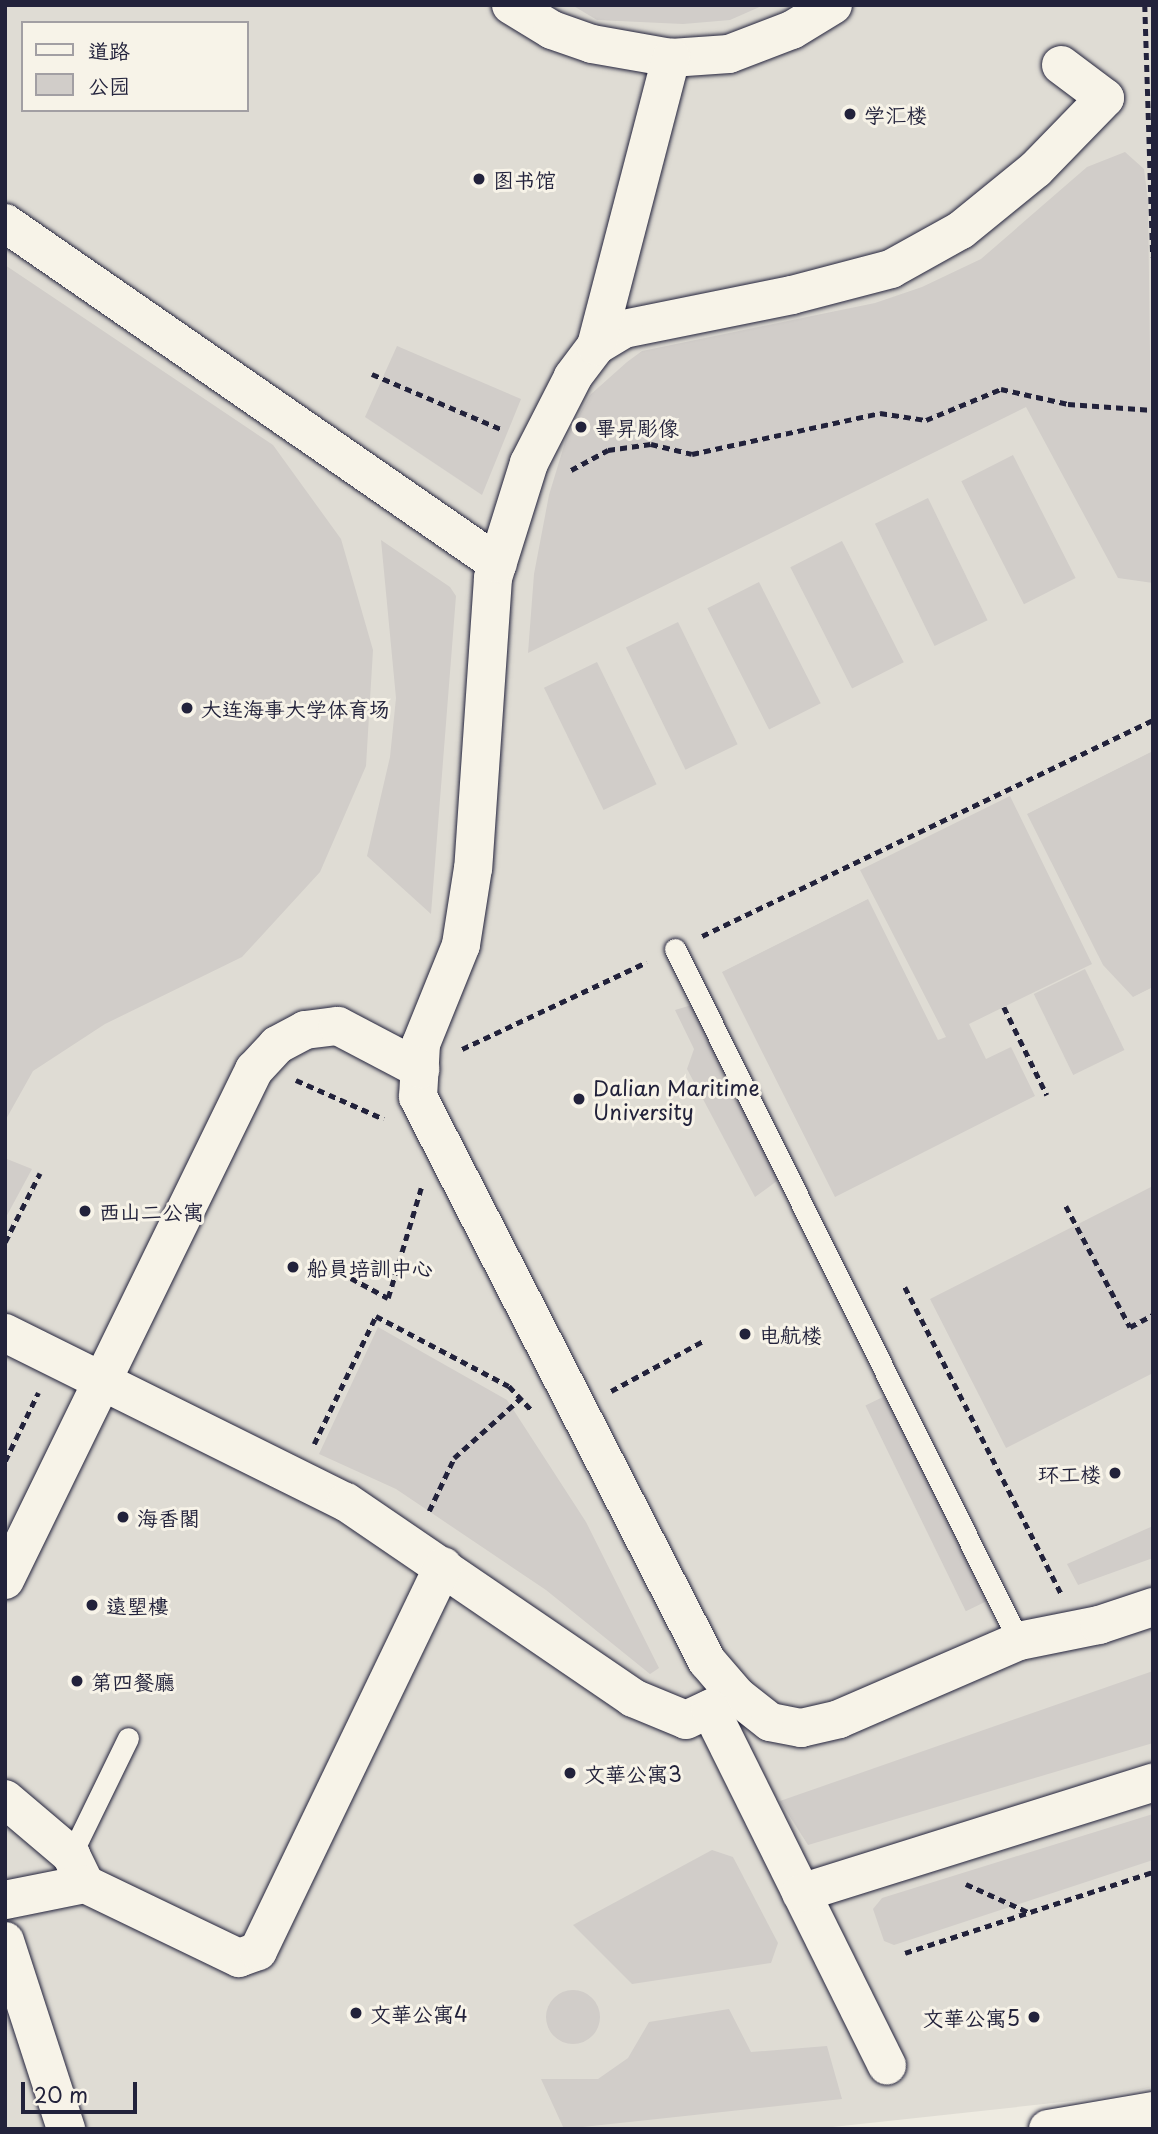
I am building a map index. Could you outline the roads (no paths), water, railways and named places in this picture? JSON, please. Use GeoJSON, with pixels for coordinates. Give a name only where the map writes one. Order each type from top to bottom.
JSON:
{"type":"FeatureCollection","features":[{"type":"Feature","properties":{"kind":"street"},"geometry":{"type":"LineString","coordinates":[[511,5],[552,30],[592,44],[671,58],[729,54],[792,30],[833,5]]}},
{"type":"Feature","properties":{"kind":"street"},"geometry":{"type":"LineString","coordinates":[[671,58],[596,346],[573,377],[529,463],[493,578],[473,868],[461,945],[421,1044],[418,1097],[707,1661],[801,1893],[887,2065]]}},
{"type":"Feature","properties":{"kind":"street"},"geometry":{"type":"LineString","coordinates":[[596,346],[624,330],[645,324],[792,295],[891,269],[961,230],[1037,169],[1105,98],[1061,65]]}},
{"type":"Feature","properties":{"kind":"street"},"geometry":{"type":"LineString","coordinates":[[5,223],[498,564]]}},
{"type":"Feature","properties":{"kind":"street"},"geometry":{"type":"LineString","coordinates":[[5,1580],[254,1070],[276,1045],[305,1030],[338,1026],[419,1069]]}},
{"type":"Feature","properties":{"kind":"street"},"geometry":{"type":"LineString","coordinates":[[5,1333],[345,1502],[443,1566],[633,1698],[686,1720],[723,1703],[770,1722],[801,1728],[839,1719],[1018,1641],[1099,1625],[1153,1607]]}},
{"type":"Feature","properties":{"kind":"street"},"geometry":{"type":"LineString","coordinates":[[5,1799],[78,1869],[239,1958],[258,1951],[443,1566]]}},
{"type":"Feature","properties":{"kind":"street"},"geometry":{"type":"LineString","coordinates":[[801,1893],[1153,1783]]}},
{"type":"Feature","properties":{"kind":"street"},"geometry":{"type":"LineString","coordinates":[[5,1900],[78,1869]]}},
{"type":"Feature","properties":{"kind":"street"},"geometry":{"type":"LineString","coordinates":[[5,1941],[66,2129]]}},
{"type":"Feature","properties":{"kind":"street"},"geometry":{"type":"LineString","coordinates":[[1048,2129],[1153,2111]]}},
{"type":"Feature","properties":{"kind":"lane"},"geometry":{"type":"LineString","coordinates":[[675,949],[1018,1641]]}},
{"type":"Feature","properties":{"kind":"lane"},"geometry":{"type":"LineString","coordinates":[[78,1869],[128,1738]]}},
{"type":"Feature","properties":{"kind":"place","name":"学汇楼"},"geometry":{"type":"Point","coordinates":[850,114]}},
{"type":"Feature","properties":{"kind":"place","name":"图书馆"},"geometry":{"type":"Point","coordinates":[479,179]}},
{"type":"Feature","properties":{"kind":"place","name":"畢昇彫像"},"geometry":{"type":"Point","coordinates":[581,427]}},
{"type":"Feature","properties":{"kind":"place","name":"大连海事大学体育场"},"geometry":{"type":"Point","coordinates":[187,708]}},
{"type":"Feature","properties":{"kind":"place","name":"Dalian Maritime University"},"geometry":{"type":"Point","coordinates":[579,1099]}},
{"type":"Feature","properties":{"kind":"place","name":"西山二公寓"},"geometry":{"type":"Point","coordinates":[85,1211]}},
{"type":"Feature","properties":{"kind":"place","name":"船員培訓中心"},"geometry":{"type":"Point","coordinates":[293,1267]}},
{"type":"Feature","properties":{"kind":"place","name":"电航楼"},"geometry":{"type":"Point","coordinates":[745,1334]}},
{"type":"Feature","properties":{"kind":"place","name":"环工楼"},"geometry":{"type":"Point","coordinates":[1115,1473]}},
{"type":"Feature","properties":{"kind":"place","name":"海香閣"},"geometry":{"type":"Point","coordinates":[123,1517]}},
{"type":"Feature","properties":{"kind":"place","name":"遠朢樓"},"geometry":{"type":"Point","coordinates":[92,1605]}},
{"type":"Feature","properties":{"kind":"place","name":"第四餐廳"},"geometry":{"type":"Point","coordinates":[77,1681]}},
{"type":"Feature","properties":{"kind":"place","name":"文華公寓3"},"geometry":{"type":"Point","coordinates":[570,1773]}},
{"type":"Feature","properties":{"kind":"place","name":"文華公寓4"},"geometry":{"type":"Point","coordinates":[356,2013]}},
{"type":"Feature","properties":{"kind":"place","name":"文華公寓5"},"geometry":{"type":"Point","coordinates":[1034,2017]}}]}
